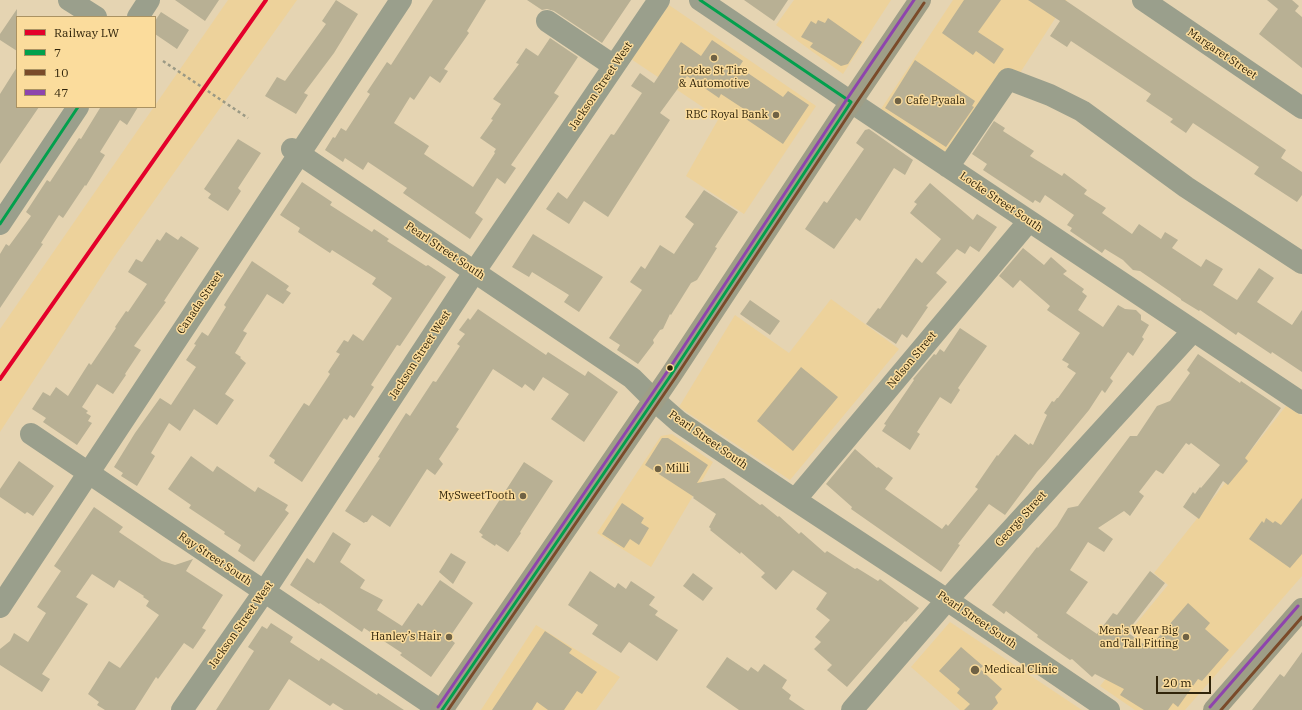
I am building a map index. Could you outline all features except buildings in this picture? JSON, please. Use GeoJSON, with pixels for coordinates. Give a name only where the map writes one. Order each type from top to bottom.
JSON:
{"type":"FeatureCollection","features":[{"type":"Feature","properties":{"kind":"main road"},"geometry":{"type":"LineString","coordinates":[[441,710],[654,400],[920,0]]}},
{"type":"Feature","properties":{"kind":"main road"},"geometry":{"type":"LineString","coordinates":[[1214,710],[1302,609]]}},
{"type":"Feature","properties":{"kind":"street"},"geometry":{"type":"LineString","coordinates":[[70,0],[94,16]]}},
{"type":"Feature","properties":{"kind":"street"},"geometry":{"type":"LineString","coordinates":[[139,16],[149,0]]}},
{"type":"Feature","properties":{"kind":"street","name":"Canada Street"},"geometry":{"type":"LineString","coordinates":[[0,607],[295,151],[401,0]]}},
{"type":"Feature","properties":{"kind":"street","name":"Jackson Street West"},"geometry":{"type":"LineString","coordinates":[[182,710],[264,592],[475,271],[659,0]]}},
{"type":"Feature","properties":{"kind":"street","name":"Locke Street South"},"geometry":{"type":"LineString","coordinates":[[700,0],[1302,403]]}},
{"type":"Feature","properties":{"kind":"street","name":"Margaret Street"},"geometry":{"type":"LineString","coordinates":[[1143,0],[1302,108]]}},
{"type":"Feature","properties":{"kind":"street"},"geometry":{"type":"LineString","coordinates":[[547,22],[614,66]]}},
{"type":"Feature","properties":{"kind":"street"},"geometry":{"type":"LineString","coordinates":[[948,167],[1008,79],[1050,95],[1082,111],[1186,187],[1302,263]]}},
{"type":"Feature","properties":{"kind":"street"},"geometry":{"type":"LineString","coordinates":[[0,224],[77,108]]}},
{"type":"Feature","properties":{"kind":"street","name":"Pearl Street South"},"geometry":{"type":"LineString","coordinates":[[295,151],[632,378],[679,422],[947,600],[1109,710]]}},
{"type":"Feature","properties":{"kind":"street","name":"Nelson Street"},"geometry":{"type":"LineString","coordinates":[[795,500],[1029,220]]}},
{"type":"Feature","properties":{"kind":"street","name":"George Street"},"geometry":{"type":"LineString","coordinates":[[852,710],[947,600],[1193,331]]}},
{"type":"Feature","properties":{"kind":"street","name":"Ray Street South"},"geometry":{"type":"LineString","coordinates":[[31,434],[441,710]]}},
{"type":"Feature","properties":{"kind":"path"},"geometry":{"type":"LineString","coordinates":[[163,61],[248,118]]}},
{"type":"Feature","properties":{"kind":"shaded area"},"geometry":{"type":"Polygon","coordinates":[[[228,0],[297,0],[114,257],[0,432],[0,329],[153,108],[156,108],[156,104],[228,0]]]}},
{"type":"Feature","properties":{"kind":"shaded area"},"geometry":{"type":"Polygon","coordinates":[[[794,0],[891,0],[843,74],[776,25],[794,0]]]}},
{"type":"Feature","properties":{"kind":"shaded area"},"geometry":{"type":"Polygon","coordinates":[[[953,0],[1067,0],[962,163],[881,109],[953,0]]]}},
{"type":"Feature","properties":{"kind":"shaded area"},"geometry":{"type":"Polygon","coordinates":[[[669,5],[816,106],[744,214],[686,176],[719,118],[631,59],[669,5]]]}},
{"type":"Feature","properties":{"kind":"shaded area"},"geometry":{"type":"Polygon","coordinates":[[[831,299],[899,349],[790,480],[679,407],[735,315],[789,353],[831,299]]]}},
{"type":"Feature","properties":{"kind":"shaded area"},"geometry":{"type":"Polygon","coordinates":[[[1286,406],[1302,416],[1302,576],[1185,710],[1135,710],[1100,686],[1139,638],[1130,631],[1168,585],[1154,573],[1286,406]]]}},
{"type":"Feature","properties":{"kind":"shaded area"},"geometry":{"type":"Polygon","coordinates":[[[672,434],[713,462],[651,567],[597,533],[661,436],[672,434]]]}},
{"type":"Feature","properties":{"kind":"shaded area"},"geometry":{"type":"Polygon","coordinates":[[[950,622],[1082,710],[960,710],[911,667],[950,622]]]}},
{"type":"Feature","properties":{"kind":"shaded area"},"geometry":{"type":"Polygon","coordinates":[[[536,625],[620,677],[596,710],[481,710],[536,625]]]}},
{"type":"Feature","properties":{"kind":"rail line","name":"LW"},"geometry":{"type":"LineString","coordinates":[[0,379],[266,0]]}},
{"type":"Feature","properties":{"kind":"transit line","name":"7"},"geometry":{"type":"LineString","coordinates":[[442,710],[671,375],[851,102],[700,0]]}},
{"type":"Feature","properties":{"kind":"transit line","name":"47"},"geometry":{"type":"LineString","coordinates":[[438,707],[667,372],[914,0]]}},
{"type":"Feature","properties":{"kind":"transit line","name":"10"},"geometry":{"type":"LineString","coordinates":[[448,710],[675,378],[924,3]]}},
{"type":"Feature","properties":{"kind":"transit line","name":"7"},"geometry":{"type":"LineString","coordinates":[[0,224],[77,108]]}},
{"type":"Feature","properties":{"kind":"transit line","name":"47"},"geometry":{"type":"LineString","coordinates":[[1210,707],[1298,606]]}},
{"type":"Feature","properties":{"kind":"transit line","name":"10"},"geometry":{"type":"LineString","coordinates":[[1221,710],[1302,617]]}},
{"type":"Feature","properties":{"kind":"place","name":"Locke St Tire & Automotive"},"geometry":{"type":"Point","coordinates":[714,58]}},
{"type":"Feature","properties":{"kind":"place","name":"Cafe Pyaala"},"geometry":{"type":"Point","coordinates":[898,101]}},
{"type":"Feature","properties":{"kind":"place","name":"RBC Royal Bank"},"geometry":{"type":"Point","coordinates":[776,115]}},
{"type":"Feature","properties":{"kind":"place","name":"Milli"},"geometry":{"type":"Point","coordinates":[658,469]}},
{"type":"Feature","properties":{"kind":"place","name":"MySweetTooth"},"geometry":{"type":"Point","coordinates":[523,496]}},
{"type":"Feature","properties":{"kind":"place","name":"Hanley’s Hair"},"geometry":{"type":"Point","coordinates":[449,637]}},
{"type":"Feature","properties":{"kind":"place","name":"Men's Wear Big and Tall Fitting"},"geometry":{"type":"Point","coordinates":[1186,637]}},
{"type":"Feature","properties":{"kind":"place","name":"Medical Clinic"},"geometry":{"type":"Point","coordinates":[975,670]}}]}
